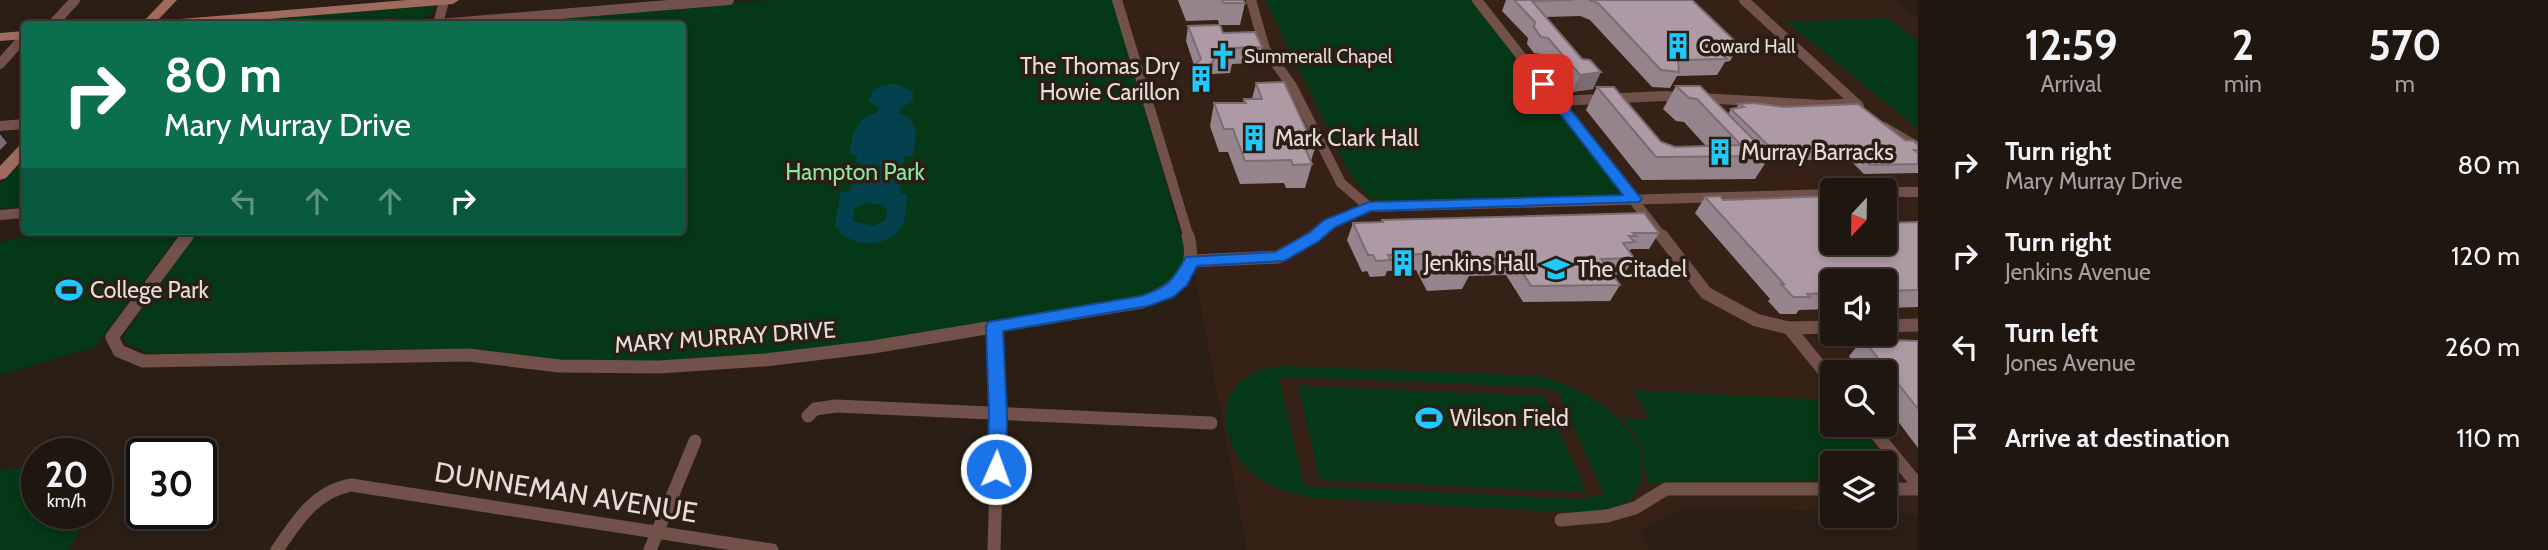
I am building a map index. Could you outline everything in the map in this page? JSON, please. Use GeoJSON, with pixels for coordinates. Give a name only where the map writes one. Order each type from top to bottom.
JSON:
{"type":"FeatureCollection","features":[{"type":"Feature","properties":{"kind":"street"},"geometry":{"type":"LineString","coordinates":[[56,21],[75,0]]}},
{"type":"Feature","properties":{"kind":"street"},"geometry":{"type":"LineString","coordinates":[[149,21],[171,0]]}},
{"type":"Feature","properties":{"kind":"street"},"geometry":{"type":"LineString","coordinates":[[439,21],[444,0]]}},
{"type":"Feature","properties":{"kind":"street"},"geometry":{"type":"LineString","coordinates":[[202,21],[453,0]]}},
{"type":"Feature","properties":{"kind":"street"},"geometry":{"type":"LineString","coordinates":[[474,21],[729,0]]}},
{"type":"Feature","properties":{"kind":"street"},"geometry":{"type":"LineString","coordinates":[[1117,0],[1190,242],[1192,261],[1278,257],[1314,237],[1329,223],[1369,206],[1820,194]]}},
{"type":"Feature","properties":{"kind":"street"},"geometry":{"type":"LineString","coordinates":[[1251,0],[1265,49],[1292,86],[1341,183],[1369,206]]}},
{"type":"Feature","properties":{"kind":"street"},"geometry":{"type":"LineString","coordinates":[[1477,0],[1706,293],[1732,310],[1768,326],[1820,327]]}},
{"type":"Feature","properties":{"kind":"street"},"geometry":{"type":"LineString","coordinates":[[1744,0],[1879,124],[1918,147]]}},
{"type":"Feature","properties":{"kind":"street"},"geometry":{"type":"LineString","coordinates":[[0,37],[21,36]]}},
{"type":"Feature","properties":{"kind":"street"},"geometry":{"type":"LineString","coordinates":[[0,64],[21,40]]}},
{"type":"Feature","properties":{"kind":"street"},"geometry":{"type":"LineString","coordinates":[[1557,101],[1664,96],[1733,102],[1822,105],[1856,103]]}},
{"type":"Feature","properties":{"kind":"street"},"geometry":{"type":"LineString","coordinates":[[0,126],[21,124]]}},
{"type":"Feature","properties":{"kind":"street"},"geometry":{"type":"LineString","coordinates":[[0,175],[21,152]]}},
{"type":"Feature","properties":{"kind":"street"},"geometry":{"type":"LineString","coordinates":[[1897,192],[1918,191]]}},
{"type":"Feature","properties":{"kind":"street"},"geometry":{"type":"LineString","coordinates":[[0,215],[21,213]]}},
{"type":"Feature","properties":{"kind":"street","name":"MARY MURRAY DRIVE"},"geometry":{"type":"LineString","coordinates":[[188,235],[112,337],[119,351],[142,361],[468,355],[559,366],[659,367],[765,360],[873,347],[1142,302],[1168,293],[1181,281],[1192,261]]}},
{"type":"Feature","properties":{"kind":"street"},"geometry":{"type":"LineString","coordinates":[[1897,326],[1918,325]]}},
{"type":"Feature","properties":{"kind":"street"},"geometry":{"type":"LineString","coordinates":[[994,327],[998,415],[994,550]]}},
{"type":"Feature","properties":{"kind":"street"},"geometry":{"type":"LineString","coordinates":[[1789,328],[1820,366]]}},
{"type":"Feature","properties":{"kind":"street"},"geometry":{"type":"LineString","coordinates":[[808,416],[815,409],[836,406],[1211,423]]}},
{"type":"Feature","properties":{"kind":"street"},"geometry":{"type":"LineString","coordinates":[[1878,437],[1918,487]]}},
{"type":"Feature","properties":{"kind":"street"},"geometry":{"type":"LineString","coordinates":[[650,550],[695,441]]}},
{"type":"Feature","properties":{"kind":"street","name":"DUNNEMAN AVENUE"},"geometry":{"type":"LineString","coordinates":[[277,550],[316,498],[337,487],[351,485],[772,550]]}},
{"type":"Feature","properties":{"kind":"street"},"geometry":{"type":"LineString","coordinates":[[1897,488],[1918,487]]}},
{"type":"Feature","properties":{"kind":"street"},"geometry":{"type":"LineString","coordinates":[[1561,520],[1607,516],[1635,508],[1665,489],[1820,489]]}},
{"type":"Feature","properties":{"kind":"shaded area","name":"The Citadel"},"geometry":{"type":"Polygon","coordinates":[[[1117,0],[1892,0],[1918,17],[1918,514],[1897,513],[1897,451],[1820,451],[1820,511],[1685,507],[1640,530],[1650,550],[1247,550],[1192,261],[1117,0]]]}},
{"type":"Feature","properties":{"kind":"green space","name":"Hampton Park"},"geometry":{"type":"Polygon","coordinates":[[[770,0],[1113,0],[1184,246],[1182,264],[1173,278],[1142,295],[891,340],[771,354],[617,362],[280,353],[151,354],[129,345],[123,339],[195,235],[686,235],[686,21],[497,21],[770,0]]]}},
{"type":"Feature","properties":{"kind":"green space"},"geometry":{"type":"Polygon","coordinates":[[[1265,0],[1474,0],[1626,194],[1387,203],[1368,197],[1350,174],[1265,0]]]}},
{"type":"Feature","properties":{"kind":"green space"},"geometry":{"type":"Polygon","coordinates":[[[429,6],[435,8],[428,16],[418,21],[398,21],[392,16],[373,21],[237,21],[429,6]]]}},
{"type":"Feature","properties":{"kind":"green space"},"geometry":{"type":"Polygon","coordinates":[[[1888,18],[1918,40],[1918,129],[1787,22],[1888,18]]]}},
{"type":"Feature","properties":{"kind":"green space"},"geometry":{"type":"Polygon","coordinates":[[[21,162],[21,206],[0,209],[0,184],[21,162]]]}},
{"type":"Feature","properties":{"kind":"green space","name":"College Park"},"geometry":{"type":"Polygon","coordinates":[[[29,235],[177,236],[95,347],[0,375],[0,242],[29,235]]]}},
{"type":"Feature","properties":{"kind":"green space"},"geometry":{"type":"Polygon","coordinates":[[[1282,366],[1538,376],[1555,381],[1592,399],[1625,425],[1636,441],[1641,459],[1641,478],[1632,498],[1616,508],[1597,514],[1315,498],[1286,491],[1265,482],[1247,467],[1236,453],[1226,423],[1226,407],[1232,393],[1242,381],[1258,371],[1282,366]],[[1279,378],[1304,486],[1582,499],[1604,494],[1558,392],[1540,387],[1279,378]]]}},
{"type":"Feature","properties":{"kind":"green space","name":"Wilson Field"},"geometry":{"type":"Polygon","coordinates":[[[1298,386],[1544,396],[1586,492],[1320,480],[1298,386]]]}},
{"type":"Feature","properties":{"kind":"green space"},"geometry":{"type":"Polygon","coordinates":[[[1633,390],[1820,399],[1820,437],[1868,437],[1878,451],[1820,451],[1820,480],[1648,483],[1639,441],[1621,417],[1650,420],[1633,390]]]}},
{"type":"Feature","properties":{"kind":"green space"},"geometry":{"type":"Polygon","coordinates":[[[21,468],[21,529],[80,529],[69,550],[0,550],[0,470],[21,468]]]}},
{"type":"Feature","properties":{"kind":"water"},"geometry":{"type":"Polygon","coordinates":[[[897,84],[913,92],[913,100],[900,109],[899,113],[914,125],[915,142],[913,156],[905,156],[904,163],[894,168],[891,176],[895,183],[901,186],[900,193],[907,194],[903,223],[891,237],[865,243],[847,238],[835,225],[841,192],[849,192],[851,185],[864,175],[863,166],[856,161],[857,155],[849,154],[856,127],[864,118],[878,112],[879,108],[869,101],[873,90],[883,85],[897,84]],[[868,202],[854,208],[853,221],[873,226],[886,220],[887,210],[882,205],[868,202]]]}},
{"type":"Feature","properties":{"kind":"building"},"geometry":{"type":"Polygon","coordinates":[[[1222,0],[1243,0],[1245,3],[1223,3],[1222,0]]]}},
{"type":"Feature","properties":{"kind":"building"},"geometry":{"type":"Polygon","coordinates":[[[1514,0],[1574,0],[1532,1],[1582,59],[1590,60],[1601,72],[1580,75],[1548,38],[1541,37],[1534,27],[1535,22],[1514,0]]]}},
{"type":"Feature","properties":{"kind":"building","name":"Coward Hall"},"geometry":{"type":"Polygon","coordinates":[[[1589,0],[1692,0],[1739,45],[1713,45],[1727,59],[1678,60],[1679,72],[1661,70],[1598,3],[1589,0]]]}},
{"type":"Feature","properties":{"kind":"building"},"geometry":{"type":"Polygon","coordinates":[[[1220,25],[1223,33],[1255,32],[1262,47],[1229,48],[1233,58],[1215,58],[1209,66],[1193,66],[1201,59],[1188,26],[1220,25]]]}},
{"type":"Feature","properties":{"kind":"building"},"geometry":{"type":"Polygon","coordinates":[[[1284,82],[1315,148],[1305,148],[1312,164],[1293,165],[1291,160],[1245,161],[1233,129],[1224,129],[1214,103],[1246,103],[1244,99],[1262,99],[1256,83],[1284,82]]]}},
{"type":"Feature","properties":{"kind":"building"},"geometry":{"type":"Polygon","coordinates":[[[1676,86],[1700,86],[1770,156],[1656,157],[1597,87],[1614,87],[1661,142],[1675,147],[1741,145],[1697,99],[1689,98],[1676,86]]]}},
{"type":"Feature","properties":{"kind":"building"},"geometry":{"type":"Polygon","coordinates":[[[1739,104],[1783,107],[1858,104],[1905,140],[1914,141],[1918,145],[1918,150],[1914,150],[1918,153],[1918,164],[1870,165],[1855,151],[1776,153],[1731,109],[1744,107],[1739,104]]]}},
{"type":"Feature","properties":{"kind":"building"},"geometry":{"type":"Polygon","coordinates":[[[1720,196],[1723,200],[1820,196],[1820,256],[1897,256],[1897,223],[1918,222],[1918,290],[1897,291],[1897,269],[1820,269],[1820,293],[1807,294],[1810,297],[1793,297],[1705,197],[1720,196]]]}},
{"type":"Feature","properties":{"kind":"building"},"geometry":{"type":"Polygon","coordinates":[[[1644,213],[1659,233],[1633,233],[1636,236],[1629,236],[1635,242],[1623,243],[1634,258],[1601,259],[1620,285],[1531,286],[1514,259],[1463,260],[1470,273],[1434,274],[1423,254],[1388,255],[1391,260],[1376,261],[1373,255],[1368,255],[1353,223],[1383,222],[1382,220],[1644,213]]]}},
{"type":"Feature","properties":{"kind":"building"},"geometry":{"type":"Polygon","coordinates":[[[1897,340],[1918,341],[1918,409],[1897,382],[1897,360],[1880,360],[1868,346],[1897,346],[1897,340]]]}},
{"type":"Feature","properties":{"kind":"place","name":"Coward Hall"},"geometry":{"type":"Point","coordinates":[1678,46]}},
{"type":"Feature","properties":{"kind":"place","name":"Summerall Chapel"},"geometry":{"type":"Point","coordinates":[1223,56]}},
{"type":"Feature","properties":{"kind":"place","name":"The Thomas Dry Howie Carillon"},"geometry":{"type":"Point","coordinates":[1201,79]}},
{"type":"Feature","properties":{"kind":"place","name":"Mark Clark Hall"},"geometry":{"type":"Point","coordinates":[1254,138]}},
{"type":"Feature","properties":{"kind":"place","name":"Murray Barracks"},"geometry":{"type":"Point","coordinates":[1720,152]}},
{"type":"Feature","properties":{"kind":"place","name":"Jenkins Hall"},"geometry":{"type":"Point","coordinates":[1403,263]}},
{"type":"Feature","properties":{"kind":"place","name":"The Citadel"},"geometry":{"type":"Point","coordinates":[1556,269]}},
{"type":"Feature","properties":{"kind":"place","name":"College Park"},"geometry":{"type":"Point","coordinates":[69,290]}},
{"type":"Feature","properties":{"kind":"place","name":"Wilson Field"},"geometry":{"type":"Point","coordinates":[1429,418]}},
{"type":"Feature","properties":{"kind":"route"},"geometry":{"type":"LineString","coordinates":[[996,469],[998,415],[994,327],[1142,302],[1168,293],[1181,281],[1192,261],[1278,257],[1296,249],[1329,223],[1369,206],[1634,199],[1543,84]]}}]}
